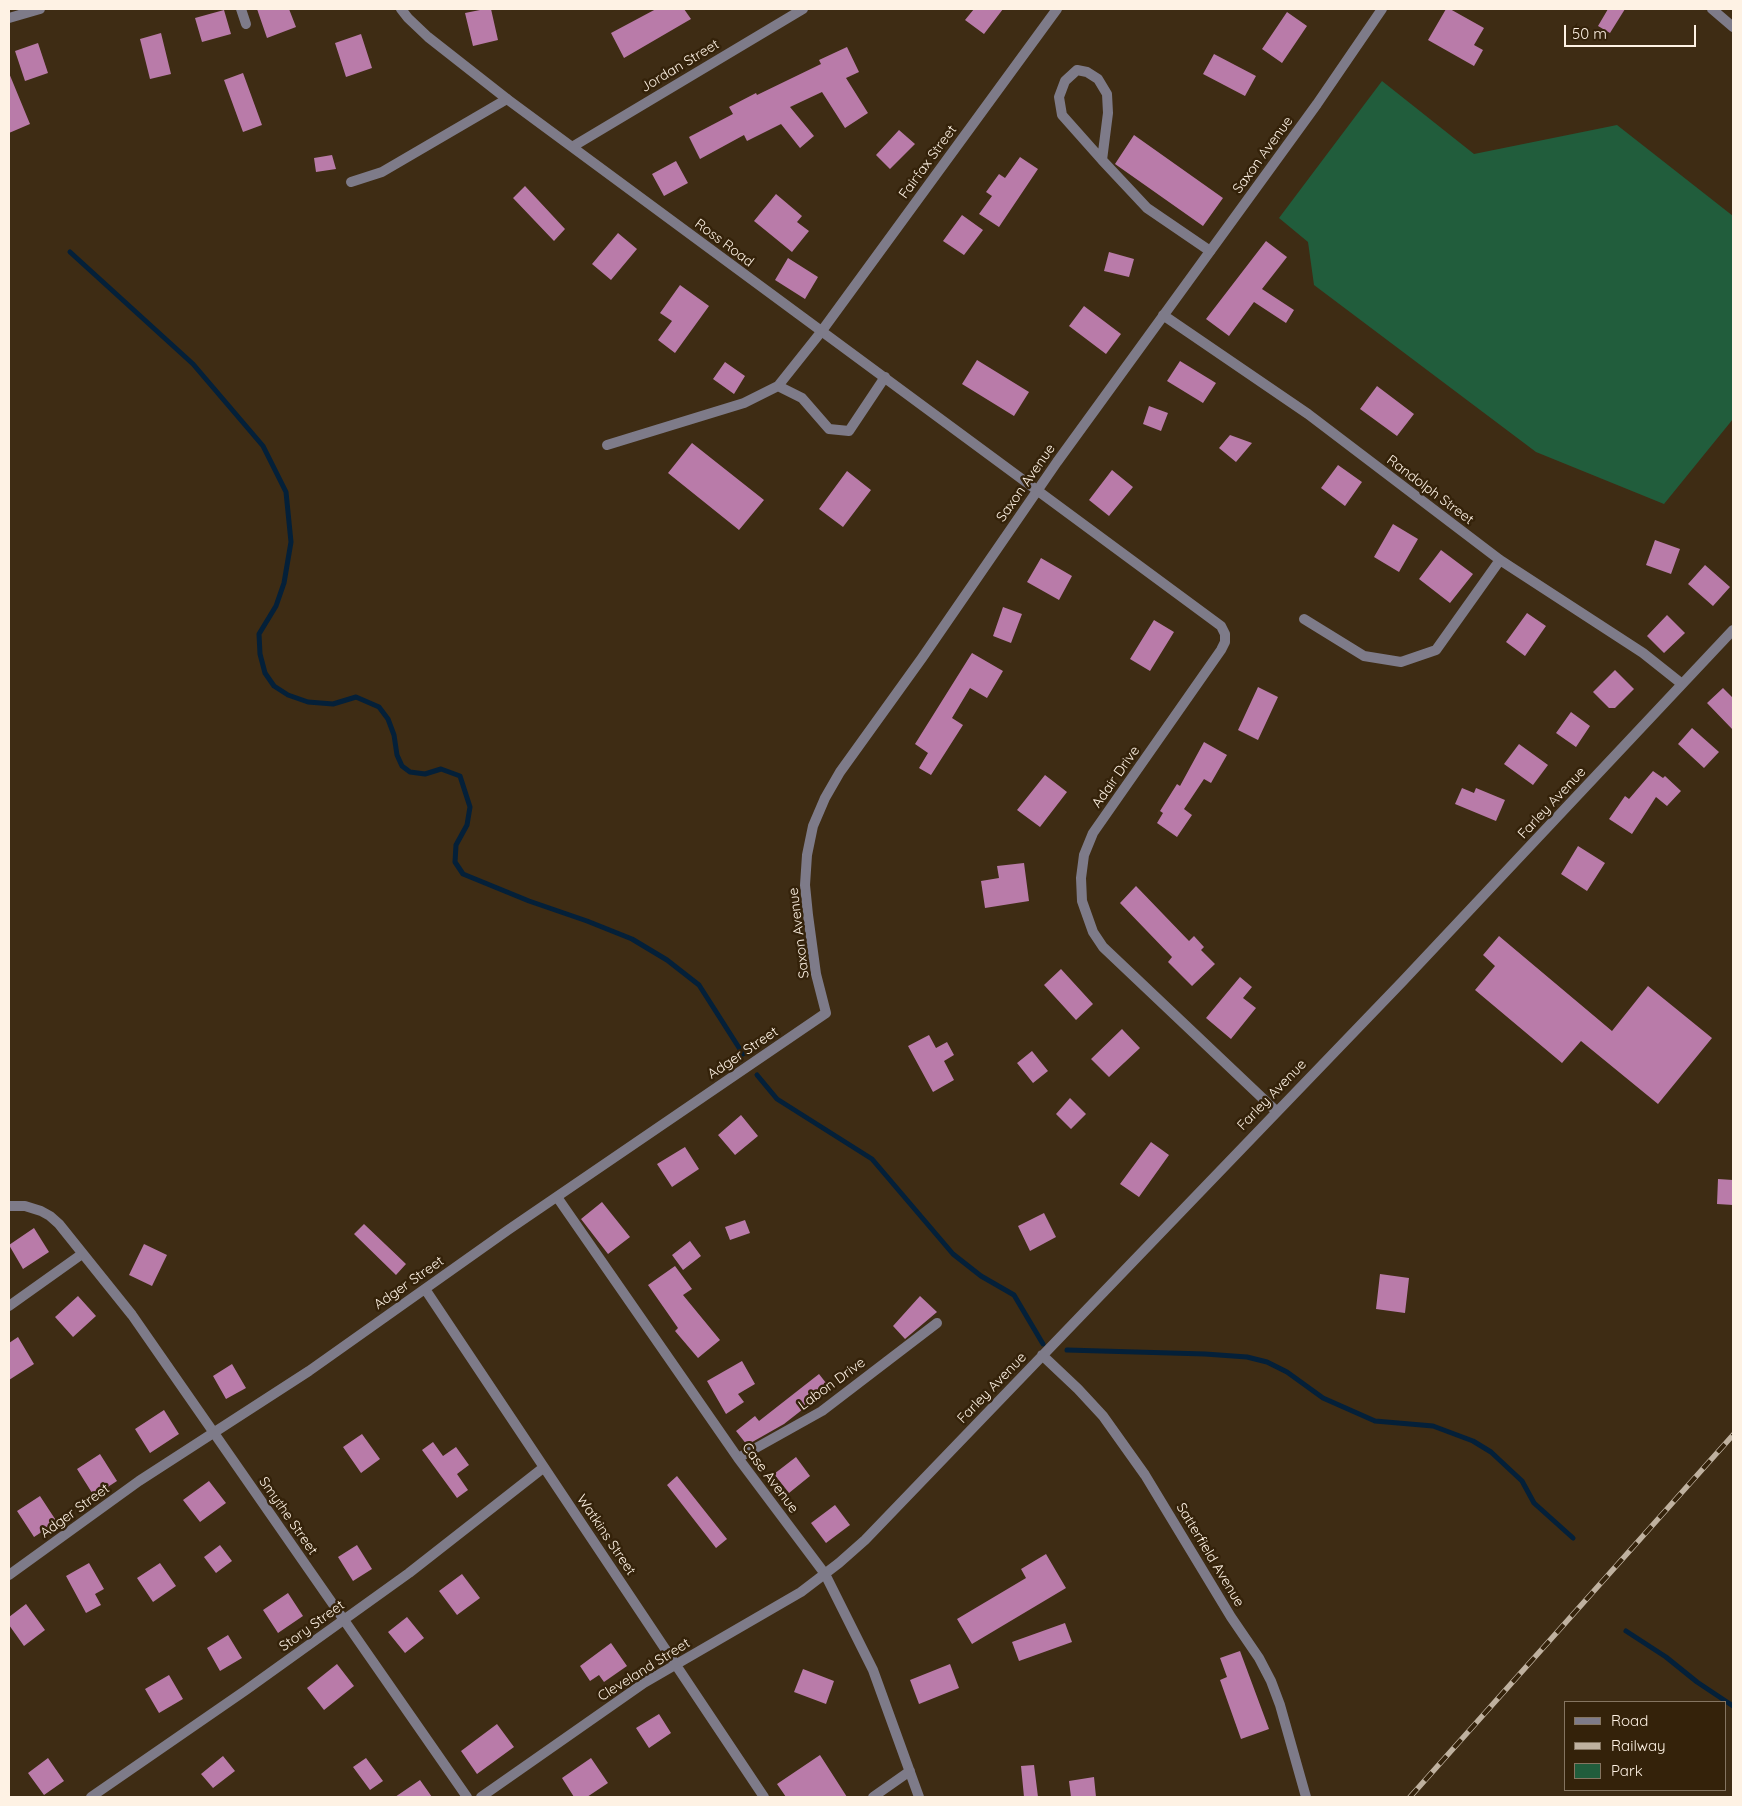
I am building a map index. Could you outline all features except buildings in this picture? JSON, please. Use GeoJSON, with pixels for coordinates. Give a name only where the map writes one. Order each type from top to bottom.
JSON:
{"type":"FeatureCollection","features":[{"type":"Feature","properties":{"kind":"street"},"geometry":{"type":"LineString","coordinates":[[9,18],[40,9]]}},
{"type":"Feature","properties":{"kind":"street"},"geometry":{"type":"LineString","coordinates":[[241,9],[246,24]]}},
{"type":"Feature","properties":{"kind":"street","name":"Ross Road"},"geometry":{"type":"LineString","coordinates":[[401,9],[428,37],[508,99],[821,332],[1038,490]]}},
{"type":"Feature","properties":{"kind":"street","name":"Jordan Street"},"geometry":{"type":"LineString","coordinates":[[572,147],[803,9]]}},
{"type":"Feature","properties":{"kind":"street","name":"Fairfax Street"},"geometry":{"type":"LineString","coordinates":[[778,386],[821,332],[1057,9]]}},
{"type":"Feature","properties":{"kind":"street","name":"Saxon Avenue"},"geometry":{"type":"LineString","coordinates":[[826,1013],[816,974],[808,915],[807,855],[814,826],[822,805],[840,772],[1038,490],[1317,104],[1382,9]]}},
{"type":"Feature","properties":{"kind":"street"},"geometry":{"type":"LineString","coordinates":[[1712,9],[1733,28]]}},
{"type":"Feature","properties":{"kind":"street"},"geometry":{"type":"LineString","coordinates":[[1102,160],[1108,113],[1107,94],[1098,79],[1088,72],[1077,70],[1064,81],[1059,97],[1062,115],[1102,160],[1147,208],[1210,251]]}},
{"type":"Feature","properties":{"kind":"street"},"geometry":{"type":"LineString","coordinates":[[351,182],[382,172],[508,99]]}},
{"type":"Feature","properties":{"kind":"street","name":"Randolph Street"},"geometry":{"type":"LineString","coordinates":[[1163,315],[1308,414],[1500,560],[1643,653],[1682,684]]}},
{"type":"Feature","properties":{"kind":"street"},"geometry":{"type":"LineString","coordinates":[[607,444],[744,404],[778,386],[802,398],[829,429],[849,431],[885,377]]}},
{"type":"Feature","properties":{"kind":"street","name":"Adair Drive"},"geometry":{"type":"LineString","coordinates":[[1038,490],[1221,626],[1226,634],[1221,650],[1094,834],[1084,855],[1081,878],[1082,901],[1093,932],[1103,947],[1276,1111]]}},
{"type":"Feature","properties":{"kind":"street"},"geometry":{"type":"LineString","coordinates":[[1304,619],[1364,656],[1401,662],[1436,650],[1500,560]]}},
{"type":"Feature","properties":{"kind":"street","name":"Farley Avenue"},"geometry":{"type":"LineString","coordinates":[[825,1574],[865,1540],[1042,1356],[1408,975],[1733,630]]}},
{"type":"Feature","properties":{"kind":"street","name":"Adger Street"},"geometry":{"type":"LineString","coordinates":[[9,1575],[139,1481],[309,1371],[826,1013]]}},
{"type":"Feature","properties":{"kind":"street","name":"Case Avenue"},"geometry":{"type":"LineString","coordinates":[[558,1197],[738,1458],[825,1574],[873,1670],[919,1797]]}},
{"type":"Feature","properties":{"kind":"street","name":"Smythe Street"},"geometry":{"type":"LineString","coordinates":[[9,1206],[24,1206],[41,1211],[59,1224],[132,1316],[467,1797]]}},
{"type":"Feature","properties":{"kind":"street"},"geometry":{"type":"LineString","coordinates":[[9,1306],[82,1254]]}},
{"type":"Feature","properties":{"kind":"street","name":"Watkins Street"},"geometry":{"type":"LineString","coordinates":[[425,1289],[764,1797]]}},
{"type":"Feature","properties":{"kind":"street","name":"Labon Drive"},"geometry":{"type":"LineString","coordinates":[[738,1458],[822,1411],[936,1323]]}},
{"type":"Feature","properties":{"kind":"street","name":"Satterfield Avenue"},"geometry":{"type":"LineString","coordinates":[[1042,1356],[1078,1389],[1114,1430],[1146,1475],[1221,1601],[1258,1658],[1271,1681],[1280,1705],[1306,1797]]}},
{"type":"Feature","properties":{"kind":"street","name":"Story Street"},"geometry":{"type":"LineString","coordinates":[[91,1797],[410,1572],[543,1468]]}},
{"type":"Feature","properties":{"kind":"street","name":"Cleveland Street"},"geometry":{"type":"LineString","coordinates":[[481,1797],[644,1683],[801,1592],[825,1574]]}},
{"type":"Feature","properties":{"kind":"street"},"geometry":{"type":"LineString","coordinates":[[873,1797],[910,1771]]}},
{"type":"Feature","properties":{"kind":"green space"},"geometry":{"type":"Polygon","coordinates":[[[1382,81],[1474,154],[1617,125],[1733,216],[1733,419],[1664,504],[1536,452],[1314,285],[1308,242],[1279,218],[1382,81]]]}},
{"type":"Feature","properties":{"kind":"waterway"},"geometry":{"type":"LineString","coordinates":[[70,252],[193,364],[263,446],[286,492],[291,542],[284,583],[276,606],[259,634],[260,654],[265,673],[274,686],[288,695],[308,702],[333,704],[356,697],[379,707],[388,719],[394,735],[397,755],[402,766],[410,772],[425,774],[441,769],[460,776],[470,807],[467,825],[456,845],[455,862],[463,874],[529,901],[632,939],[667,960],[699,985],[743,1054]]}},
{"type":"Feature","properties":{"kind":"waterway"},"geometry":{"type":"LineString","coordinates":[[757,1075],[777,1099],[872,1159],[953,1254],[981,1276],[1014,1295],[1043,1344]]}},
{"type":"Feature","properties":{"kind":"waterway"},"geometry":{"type":"LineString","coordinates":[[1067,1350],[1205,1354],[1247,1357],[1267,1362],[1287,1372],[1323,1398],[1375,1421],[1433,1426],[1473,1441],[1491,1452],[1522,1481],[1534,1503],[1573,1538]]}},
{"type":"Feature","properties":{"kind":"waterway"},"geometry":{"type":"LineString","coordinates":[[1626,1631],[1666,1657],[1697,1682],[1726,1701]]}},
{"type":"Feature","properties":{"kind":"waterway"},"geometry":{"type":"LineString","coordinates":[[1727,1702],[1733,1706]]}},
{"type":"Feature","properties":{"kind":"railway"},"geometry":{"type":"LineString","coordinates":[[1410,1797],[1733,1435]]}}]}
